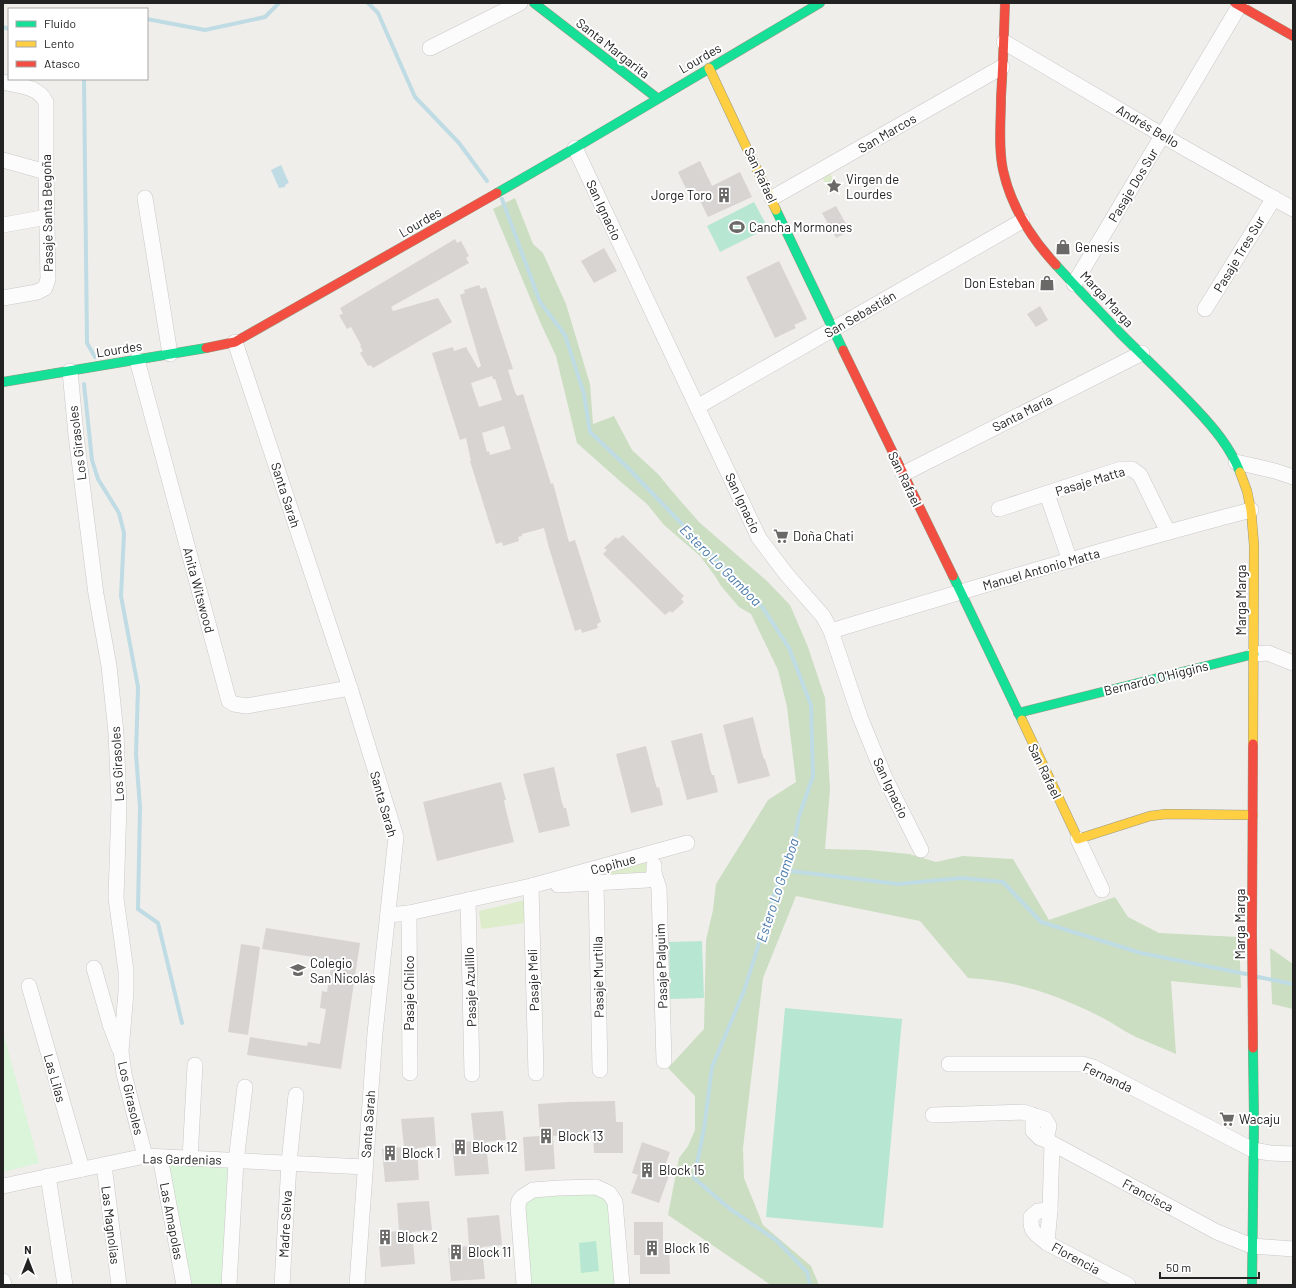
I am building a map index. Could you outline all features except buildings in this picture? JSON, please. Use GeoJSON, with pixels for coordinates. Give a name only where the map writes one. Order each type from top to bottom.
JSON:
{"type":"FeatureCollection","features":[{"type":"Feature","properties":{"kind":"main road","name":"Lourdes"},"geometry":{"type":"LineString","coordinates":[[3,382],[235,342],[574,148],[820,3]]}},
{"type":"Feature","properties":{"kind":"main road","name":"Marga Marga"},"geometry":{"type":"LineString","coordinates":[[1005,3],[1000,134],[1003,169],[1009,191],[1022,221],[1045,253],[1121,334],[1142,353],[1209,423],[1225,443],[1236,462],[1247,491],[1251,510],[1254,545],[1252,931],[1254,1002],[1252,1285]]}},
{"type":"Feature","properties":{"kind":"main road","name":"Santa Margarita"},"geometry":{"type":"LineString","coordinates":[[537,4],[658,98]]}},
{"type":"Feature","properties":{"kind":"main road"},"geometry":{"type":"LineString","coordinates":[[1239,4],[1293,36]]}},
{"type":"Feature","properties":{"kind":"main road","name":"San Rafael"},"geometry":{"type":"LineString","coordinates":[[709,68],[772,198],[833,330],[1078,839]]}},
{"type":"Feature","properties":{"kind":"main road","name":"Bernardo O'Higgins"},"geometry":{"type":"LineString","coordinates":[[1018,713],[1254,654]]}},
{"type":"Feature","properties":{"kind":"main road"},"geometry":{"type":"LineString","coordinates":[[1078,839],[1150,816],[1166,814],[1253,815]]}},
{"type":"Feature","properties":{"kind":"street"},"geometry":{"type":"LineString","coordinates":[[430,48],[520,3]]}},
{"type":"Feature","properties":{"kind":"street","name":"Pasaje Dos Sur"},"geometry":{"type":"LineString","coordinates":[[1074,284],[1239,4]]}},
{"type":"Feature","properties":{"kind":"street","name":"Andrés Bello"},"geometry":{"type":"LineString","coordinates":[[1004,42],[1293,209]]}},
{"type":"Feature","properties":{"kind":"street","name":"San Marcos"},"geometry":{"type":"LineString","coordinates":[[772,198],[1002,67]]}},
{"type":"Feature","properties":{"kind":"street","name":"Pasaje Santa Begoña"},"geometry":{"type":"LineString","coordinates":[[3,82],[32,89],[42,94],[46,102],[48,279],[45,288],[37,292],[3,298]]}},
{"type":"Feature","properties":{"kind":"street","name":"San Ignacio"},"geometry":{"type":"LineString","coordinates":[[574,148],[759,538],[787,575],[823,616],[831,631],[860,717],[885,778],[921,850]]}},
{"type":"Feature","properties":{"kind":"street"},"geometry":{"type":"LineString","coordinates":[[3,160],[46,172]]}},
{"type":"Feature","properties":{"kind":"street"},"geometry":{"type":"LineString","coordinates":[[145,198],[170,354]]}},
{"type":"Feature","properties":{"kind":"street","name":"Pasaje Tres Sur"},"geometry":{"type":"LineString","coordinates":[[1205,309],[1274,198]]}},
{"type":"Feature","properties":{"kind":"street"},"geometry":{"type":"LineString","coordinates":[[3,225],[47,217]]}},
{"type":"Feature","properties":{"kind":"street","name":"San Sebastián"},"geometry":{"type":"LineString","coordinates":[[697,407],[1022,221]]}},
{"type":"Feature","properties":{"kind":"street","name":"Santa Sarah"},"geometry":{"type":"LineString","coordinates":[[235,342],[350,688],[396,837],[375,1033],[357,1285]]}},
{"type":"Feature","properties":{"kind":"street","name":"Santa María"},"geometry":{"type":"LineString","coordinates":[[903,474],[1142,353]]}},
{"type":"Feature","properties":{"kind":"street","name":"Anita Witswood"},"geometry":{"type":"LineString","coordinates":[[137,360],[229,701],[234,704],[246,706],[350,688]]}},
{"type":"Feature","properties":{"kind":"street","name":"Los Girasoles"},"geometry":{"type":"LineString","coordinates":[[70,371],[76,435],[95,586],[109,666],[116,733],[119,804],[116,898],[126,971],[126,992],[121,1051],[124,1074],[152,1157]]}},
{"type":"Feature","properties":{"kind":"street"},"geometry":{"type":"LineString","coordinates":[[1236,462],[1293,477]]}},
{"type":"Feature","properties":{"kind":"street","name":"Pasaje Matta"},"geometry":{"type":"LineString","coordinates":[[999,509],[1121,469],[1132,469],[1140,475],[1168,532]]}},
{"type":"Feature","properties":{"kind":"street","name":"Pasaje Matta"},"geometry":{"type":"LineString","coordinates":[[1047,494],[1070,561]]}},
{"type":"Feature","properties":{"kind":"street","name":"Manuel Antonio Matta"},"geometry":{"type":"LineString","coordinates":[[831,631],[1168,532],[1251,510]]}},
{"type":"Feature","properties":{"kind":"street","name":"Bernardo O'Higgins"},"geometry":{"type":"LineString","coordinates":[[1254,654],[1268,653],[1293,663]]}},
{"type":"Feature","properties":{"kind":"street","name":"San Rafael"},"geometry":{"type":"LineString","coordinates":[[1078,839],[1102,890]]}},
{"type":"Feature","properties":{"kind":"street"},"geometry":{"type":"LineString","coordinates":[[642,856],[687,843]]}},
{"type":"Feature","properties":{"kind":"street","name":"Copihue"},"geometry":{"type":"LineString","coordinates":[[388,915],[409,913],[531,886],[642,856],[653,862],[654,873],[651,879],[647,880],[531,886]]}},
{"type":"Feature","properties":{"kind":"street","name":"Pasaje Palguim"},"geometry":{"type":"LineString","coordinates":[[654,873],[659,888],[664,1061]]}},
{"type":"Feature","properties":{"kind":"street","name":"Pasaje Murtilla"},"geometry":{"type":"LineString","coordinates":[[596,883],[600,1070]]}},
{"type":"Feature","properties":{"kind":"street","name":"Pasaje Meli"},"geometry":{"type":"LineString","coordinates":[[531,886],[536,1073]]}},
{"type":"Feature","properties":{"kind":"street","name":"Pasaje Azulillo"},"geometry":{"type":"LineString","coordinates":[[468,900],[472,1074]]}},
{"type":"Feature","properties":{"kind":"street","name":"Pasaje Chilco"},"geometry":{"type":"LineString","coordinates":[[409,913],[410,1073]]}},
{"type":"Feature","properties":{"kind":"street"},"geometry":{"type":"LineString","coordinates":[[94,968],[110,1024],[121,1051]]}},
{"type":"Feature","properties":{"kind":"street","name":"Las Lilas"},"geometry":{"type":"LineString","coordinates":[[29,986],[82,1170]]}},
{"type":"Feature","properties":{"kind":"street","name":"Fernanda"},"geometry":{"type":"LineString","coordinates":[[949,1064],[1082,1064],[1093,1067],[1253,1150],[1270,1153],[1293,1154]]}},
{"type":"Feature","properties":{"kind":"street"},"geometry":{"type":"LineString","coordinates":[[190,1158],[195,1065]]}},
{"type":"Feature","properties":{"kind":"street"},"geometry":{"type":"LineString","coordinates":[[229,1285],[236,1161],[245,1087]]}},
{"type":"Feature","properties":{"kind":"street","name":"Madre Selva"},"geometry":{"type":"LineString","coordinates":[[282,1285],[289,1163],[296,1096]]}},
{"type":"Feature","properties":{"kind":"street","name":"Francisca"},"geometry":{"type":"LineString","coordinates":[[933,1115],[1023,1112],[1034,1115],[1033,1131],[1040,1138],[1217,1232],[1252,1246],[1293,1249]]}},
{"type":"Feature","properties":{"kind":"street","name":"Florencia"},"geometry":{"type":"LineString","coordinates":[[1049,1142],[1050,1210],[1038,1212],[1031,1216],[1030,1226],[1036,1234],[1047,1243],[1128,1285]]}},
{"type":"Feature","properties":{"kind":"street","name":"Las Gardenias"},"geometry":{"type":"LineString","coordinates":[[3,1186],[104,1165],[152,1157],[365,1167]]}},
{"type":"Feature","properties":{"kind":"street","name":"Las Amapolas"},"geometry":{"type":"LineString","coordinates":[[152,1157],[184,1285]]}},
{"type":"Feature","properties":{"kind":"street","name":"Las Magnolias"},"geometry":{"type":"LineString","coordinates":[[104,1165],[119,1285]]}},
{"type":"Feature","properties":{"kind":"street"},"geometry":{"type":"LineString","coordinates":[[48,1176],[65,1285]]}},
{"type":"Feature","properties":{"kind":"street"},"geometry":{"type":"LineString","coordinates":[[524,1285],[518,1207],[519,1201],[522,1197],[533,1190],[596,1187],[609,1193],[615,1202],[622,1285]]}},
{"type":"Feature","properties":{"kind":"street"},"geometry":{"type":"LineString","coordinates":[[3,1281],[4,1285]]}},
{"type":"Feature","properties":{"kind":"green space"},"geometry":{"type":"Polygon","coordinates":[[[830,173],[837,187],[829,191],[822,177],[830,173]]]}},
{"type":"Feature","properties":{"kind":"green space"},"geometry":{"type":"Polygon","coordinates":[[[515,198],[533,244],[543,253],[566,304],[590,384],[593,424],[614,416],[632,450],[659,475],[699,522],[768,582],[790,605],[808,647],[825,698],[830,790],[825,849],[868,850],[909,854],[936,862],[963,856],[1013,859],[1049,920],[1115,897],[1128,917],[1159,933],[1239,937],[1241,988],[1171,981],[1176,1054],[1136,1037],[1083,1008],[1052,995],[1019,985],[985,979],[968,978],[920,921],[796,896],[763,978],[743,1148],[744,1178],[763,1225],[811,1266],[819,1285],[771,1285],[668,1215],[679,1158],[688,1146],[695,1130],[695,1096],[668,1068],[704,1029],[706,940],[713,910],[716,884],[768,800],[796,782],[787,707],[778,670],[751,614],[739,607],[721,586],[700,556],[664,525],[647,504],[577,443],[556,356],[493,209],[515,198]]]}},
{"type":"Feature","properties":{"kind":"green space","name":"Cancha Mormones"},"geometry":{"type":"Polygon","coordinates":[[[754,202],[768,228],[720,252],[707,226],[754,202]]]}},
{"type":"Feature","properties":{"kind":"green space"},"geometry":{"type":"Polygon","coordinates":[[[645,863],[648,867],[646,872],[607,875],[606,873],[645,863]]]}},
{"type":"Feature","properties":{"kind":"green space"},"geometry":{"type":"Polygon","coordinates":[[[525,900],[525,923],[481,929],[479,911],[525,900]]]}},
{"type":"Feature","properties":{"kind":"green space"},"geometry":{"type":"Polygon","coordinates":[[[702,941],[704,998],[670,999],[669,942],[702,941]]]}},
{"type":"Feature","properties":{"kind":"green space"},"geometry":{"type":"Polygon","coordinates":[[[1270,948],[1293,964],[1293,1009],[1272,1004],[1270,948]]]}},
{"type":"Feature","properties":{"kind":"green space"},"geometry":{"type":"Polygon","coordinates":[[[785,1008],[902,1019],[883,1228],[766,1217],[785,1008]]]}},
{"type":"Feature","properties":{"kind":"green space"},"geometry":{"type":"Polygon","coordinates":[[[3,1032],[39,1163],[3,1172],[3,1032]]]}},
{"type":"Feature","properties":{"kind":"green space"},"geometry":{"type":"Polygon","coordinates":[[[166,1164],[231,1169],[225,1285],[190,1285],[166,1164]]]}},
{"type":"Feature","properties":{"kind":"green space"},"geometry":{"type":"Polygon","coordinates":[[[600,1193],[609,1205],[615,1285],[530,1285],[523,1206],[531,1197],[600,1193]]]}},
{"type":"Feature","properties":{"kind":"green space"},"geometry":{"type":"Polygon","coordinates":[[[596,1241],[599,1271],[581,1273],[579,1243],[596,1241]]]}},
{"type":"Feature","properties":{"kind":"water"},"geometry":{"type":"Polygon","coordinates":[[[281,165],[289,183],[286,184],[285,187],[279,188],[271,170],[281,165]]]}},
{"type":"Feature","properties":{"kind":"waterway","name":"Estero Lo Gamboa"},"geometry":{"type":"LineString","coordinates":[[148,19],[205,30],[265,17],[279,3]]}},
{"type":"Feature","properties":{"kind":"waterway","name":"Estero Lo Gamboa"},"geometry":{"type":"LineString","coordinates":[[368,3],[378,13],[415,97],[459,143],[487,181]]}},
{"type":"Feature","properties":{"kind":"waterway","name":"Estero Lo Gamboa"},"geometry":{"type":"LineString","coordinates":[[3,27],[8,29]]}},
{"type":"Feature","properties":{"kind":"waterway"},"geometry":{"type":"LineString","coordinates":[[84,80],[87,343],[95,357]]}},
{"type":"Feature","properties":{"kind":"waterway","name":"Estero Lo Gamboa"},"geometry":{"type":"LineString","coordinates":[[502,199],[540,302],[565,335],[584,394],[590,432],[625,465],[763,608],[789,648],[811,705],[813,776],[799,816],[793,849],[782,870],[744,991],[712,1067],[704,1129],[694,1178],[730,1209],[776,1240],[807,1272],[810,1285]]}},
{"type":"Feature","properties":{"kind":"waterway"},"geometry":{"type":"LineString","coordinates":[[84,384],[92,460],[98,479],[119,513],[124,533],[121,596],[138,687],[136,754],[140,807],[138,909],[158,923],[182,1023]]}},
{"type":"Feature","properties":{"kind":"waterway"},"geometry":{"type":"LineString","coordinates":[[782,870],[898,884],[962,878],[1003,882],[1041,922],[1141,953],[1246,974]]}},
{"type":"Feature","properties":{"kind":"waterway"},"geometry":{"type":"LineString","coordinates":[[1258,977],[1293,984]]}},
{"type":"Feature","properties":{"kind":"traffic: fast"},"geometry":{"type":"LineString","coordinates":[[534,3],[657,98]]}},
{"type":"Feature","properties":{"kind":"traffic: fast"},"geometry":{"type":"LineString","coordinates":[[497,193],[820,3]]}},
{"type":"Feature","properties":{"kind":"traffic: fast"},"geometry":{"type":"LineString","coordinates":[[776,210],[843,350]]}},
{"type":"Feature","properties":{"kind":"traffic: fast"},"geometry":{"type":"LineString","coordinates":[[1056,265],[1121,334],[1209,423],[1221,438],[1240,472]]}},
{"type":"Feature","properties":{"kind":"traffic: fast"},"geometry":{"type":"LineString","coordinates":[[3,382],[206,348]]}},
{"type":"Feature","properties":{"kind":"traffic: fast"},"geometry":{"type":"LineString","coordinates":[[953,576],[1022,720]]}},
{"type":"Feature","properties":{"kind":"traffic: fast"},"geometry":{"type":"LineString","coordinates":[[1018,713],[1254,654]]}},
{"type":"Feature","properties":{"kind":"traffic: fast"},"geometry":{"type":"LineString","coordinates":[[1252,1285],[1254,1122],[1253,1048]]}},
{"type":"Feature","properties":{"kind":"traffic: slow"},"geometry":{"type":"LineString","coordinates":[[709,68],[776,210]]}},
{"type":"Feature","properties":{"kind":"traffic: slow"},"geometry":{"type":"LineString","coordinates":[[1240,472],[1247,491],[1251,510],[1254,545],[1253,744]]}},
{"type":"Feature","properties":{"kind":"traffic: slow"},"geometry":{"type":"LineString","coordinates":[[1022,720],[1078,839],[1150,816],[1166,814],[1253,815]]}},
{"type":"Feature","properties":{"kind":"traffic: jam"},"geometry":{"type":"LineString","coordinates":[[1005,3],[1000,134],[1001,161],[1011,197],[1023,221],[1038,244],[1056,265]]}},
{"type":"Feature","properties":{"kind":"traffic: jam"},"geometry":{"type":"LineString","coordinates":[[1235,3],[1293,36]]}},
{"type":"Feature","properties":{"kind":"traffic: jam"},"geometry":{"type":"LineString","coordinates":[[206,348],[235,342],[497,193]]}},
{"type":"Feature","properties":{"kind":"traffic: jam"},"geometry":{"type":"LineString","coordinates":[[843,350],[953,576]]}},
{"type":"Feature","properties":{"kind":"traffic: jam"},"geometry":{"type":"LineString","coordinates":[[1253,744],[1253,1048]]}},
{"type":"Feature","properties":{"kind":"place","name":"Virgen de Lourdes"},"geometry":{"type":"Point","coordinates":[834,186]}},
{"type":"Feature","properties":{"kind":"place","name":"Jorge Toro"},"geometry":{"type":"Point","coordinates":[724,195]}},
{"type":"Feature","properties":{"kind":"place","name":"Cancha Mormones"},"geometry":{"type":"Point","coordinates":[737,227]}},
{"type":"Feature","properties":{"kind":"place","name":"Genesis"},"geometry":{"type":"Point","coordinates":[1063,247]}},
{"type":"Feature","properties":{"kind":"place","name":"Don Esteban"},"geometry":{"type":"Point","coordinates":[1047,283]}},
{"type":"Feature","properties":{"kind":"place","name":"Doña Chati"},"geometry":{"type":"Point","coordinates":[781,536]}},
{"type":"Feature","properties":{"kind":"place","name":"Colegio San Nicolás"},"geometry":{"type":"Point","coordinates":[298,970]}},
{"type":"Feature","properties":{"kind":"place","name":"Wacaju"},"geometry":{"type":"Point","coordinates":[1227,1119]}},
{"type":"Feature","properties":{"kind":"place","name":"Block 13"},"geometry":{"type":"Point","coordinates":[546,1136]}},
{"type":"Feature","properties":{"kind":"place","name":"Block 12"},"geometry":{"type":"Point","coordinates":[460,1147]}},
{"type":"Feature","properties":{"kind":"place","name":"Block 1"},"geometry":{"type":"Point","coordinates":[390,1153]}},
{"type":"Feature","properties":{"kind":"place","name":"Block 15"},"geometry":{"type":"Point","coordinates":[647,1170]}},
{"type":"Feature","properties":{"kind":"place","name":"Block 2"},"geometry":{"type":"Point","coordinates":[385,1237]}},
{"type":"Feature","properties":{"kind":"place","name":"Block 16"},"geometry":{"type":"Point","coordinates":[652,1248]}},
{"type":"Feature","properties":{"kind":"place","name":"Block 11"},"geometry":{"type":"Point","coordinates":[456,1252]}}]}
